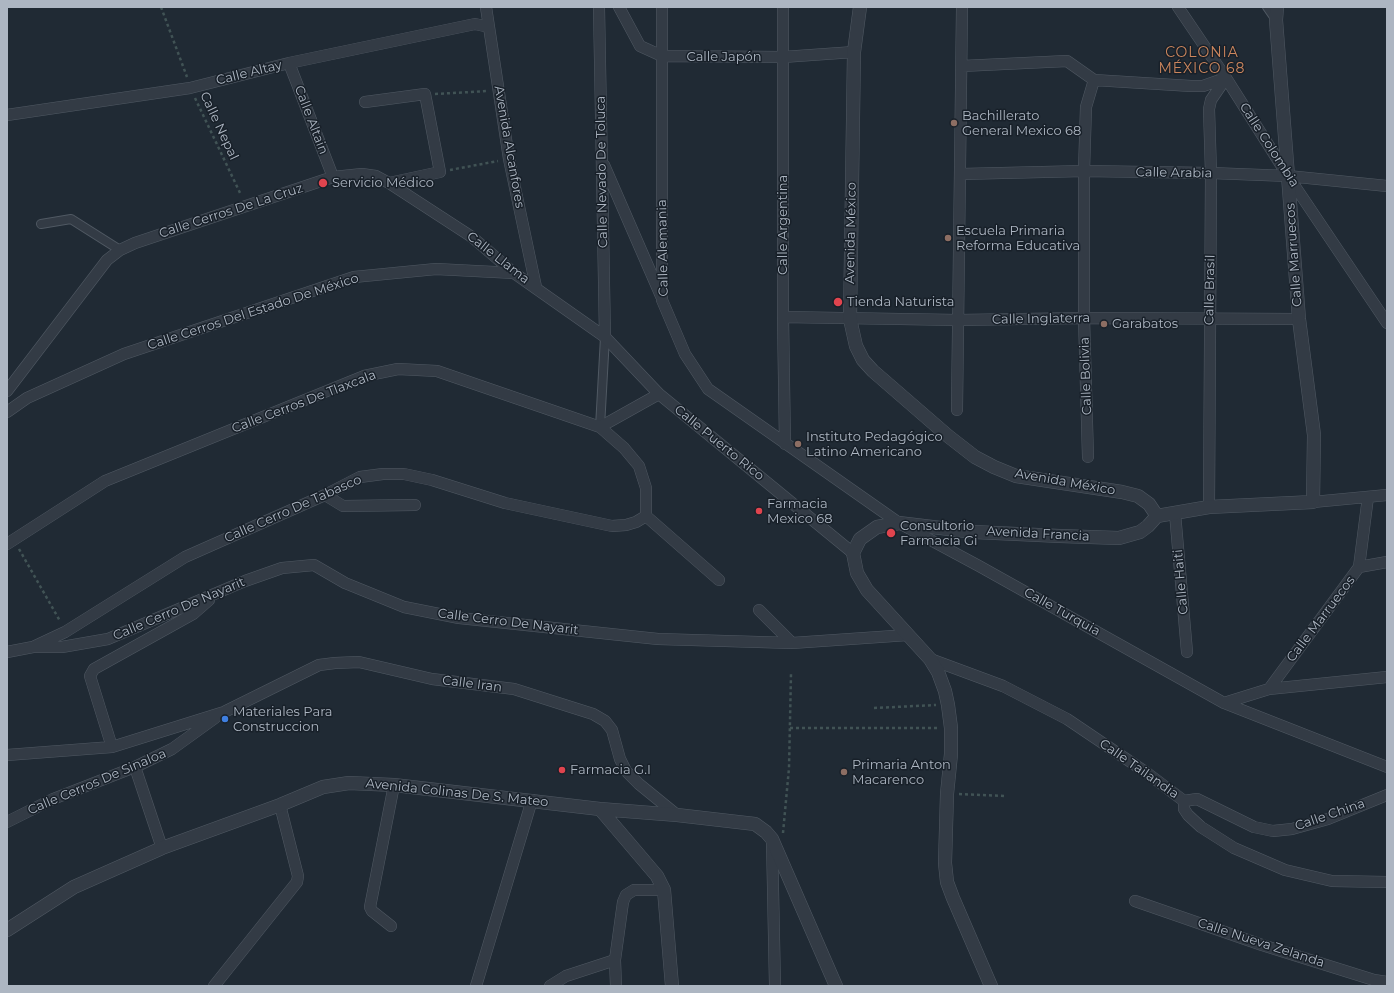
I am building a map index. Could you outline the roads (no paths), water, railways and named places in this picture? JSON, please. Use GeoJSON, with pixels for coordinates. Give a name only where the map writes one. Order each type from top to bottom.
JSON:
{"type":"FeatureCollection","features":[{"type":"Feature","properties":{"kind":"street","name":"Avenida Alcanfores"},"geometry":{"type":"LineString","coordinates":[[486,7],[509,159],[536,287]]}},
{"type":"Feature","properties":{"kind":"street","name":"Calle Nevado De Toluca"},"geometry":{"type":"LineString","coordinates":[[600,7],[605,338]]}},
{"type":"Feature","properties":{"kind":"street","name":"Calle Japón"},"geometry":{"type":"LineString","coordinates":[[619,7],[640,46],[662,56],[783,57],[854,52]]}},
{"type":"Feature","properties":{"kind":"street","name":"Calle Alemania"},"geometry":{"type":"LineString","coordinates":[[662,7],[662,300],[685,354],[708,389],[899,523]]}},
{"type":"Feature","properties":{"kind":"street","name":"Calle Argentina"},"geometry":{"type":"LineString","coordinates":[[783,7],[783,318],[785,444]]}},
{"type":"Feature","properties":{"kind":"street","name":"Avenida México"},"geometry":{"type":"LineString","coordinates":[[860,7],[854,52],[850,319],[856,346],[863,360],[873,372],[975,457],[1016,476],[1122,492],[1138,496],[1149,504],[1157,516]]}},
{"type":"Feature","properties":{"kind":"street"},"geometry":{"type":"LineString","coordinates":[[957,410],[962,7]]}},
{"type":"Feature","properties":{"kind":"street","name":"Calle Colombia"},"geometry":{"type":"LineString","coordinates":[[1178,7],[1226,78],[1288,176],[1387,323]]}},
{"type":"Feature","properties":{"kind":"street"},"geometry":{"type":"LineString","coordinates":[[1266,7],[1276,20]]}},
{"type":"Feature","properties":{"kind":"street","name":"Calle Marruecos"},"geometry":{"type":"LineString","coordinates":[[1277,7],[1276,20],[1299,319],[1314,435],[1313,502]]}},
{"type":"Feature","properties":{"kind":"street","name":"Calle Altay"},"geometry":{"type":"LineString","coordinates":[[7,115],[190,88],[289,63],[475,24],[488,27]]}},
{"type":"Feature","properties":{"kind":"street"},"geometry":{"type":"LineString","coordinates":[[962,66],[1067,60],[1094,80],[1203,86],[1226,78]]}},
{"type":"Feature","properties":{"kind":"street","name":"Calle Altain"},"geometry":{"type":"LineString","coordinates":[[289,63],[333,177]]}},
{"type":"Feature","properties":{"kind":"street","name":"Calle Brasil"},"geometry":{"type":"LineString","coordinates":[[1209,507],[1210,109],[1211,100],[1226,78]]}},
{"type":"Feature","properties":{"kind":"street","name":"Calle Bolivia"},"geometry":{"type":"LineString","coordinates":[[1088,457],[1084,318],[1084,171],[1086,108],[1094,80]]}},
{"type":"Feature","properties":{"kind":"street"},"geometry":{"type":"LineString","coordinates":[[365,102],[425,94],[440,172],[389,183]]}},
{"type":"Feature","properties":{"kind":"street"},"geometry":{"type":"LineString","coordinates":[[602,160],[662,300]]}},
{"type":"Feature","properties":{"kind":"street","name":"Calle Arabia"},"geometry":{"type":"LineString","coordinates":[[961,174],[1084,171],[1211,173],[1288,176],[1387,186]]}},
{"type":"Feature","properties":{"kind":"street","name":"Calle Cerros De La Cruz"},"geometry":{"type":"LineString","coordinates":[[7,390],[107,260],[120,250],[135,243],[333,177],[362,174],[376,176],[389,183]]}},
{"type":"Feature","properties":{"kind":"street","name":"Calle Llama"},"geometry":{"type":"LineString","coordinates":[[389,183],[472,237],[514,273],[536,287],[605,338]]}},
{"type":"Feature","properties":{"kind":"street"},"geometry":{"type":"LineString","coordinates":[[41,224],[71,218],[120,250]]}},
{"type":"Feature","properties":{"kind":"street","name":"Calle Cerros Del Estado De México"},"geometry":{"type":"LineString","coordinates":[[7,412],[27,398],[124,354],[354,277],[436,269],[514,273]]}},
{"type":"Feature","properties":{"kind":"street","name":"Calle Inglaterra"},"geometry":{"type":"LineString","coordinates":[[783,318],[958,320],[1084,318],[1299,319]]}},
{"type":"Feature","properties":{"kind":"street"},"geometry":{"type":"LineString","coordinates":[[600,426],[659,394],[605,338]]}},
{"type":"Feature","properties":{"kind":"street"},"geometry":{"type":"LineString","coordinates":[[600,426],[605,338]]}},
{"type":"Feature","properties":{"kind":"street","name":"Calle Cerros De Tlaxcala"},"geometry":{"type":"LineString","coordinates":[[7,544],[105,481],[364,376],[398,369],[437,371],[600,426]]}},
{"type":"Feature","properties":{"kind":"street","name":"Calle Puerto Rico"},"geometry":{"type":"LineString","coordinates":[[659,394],[853,553]]}},
{"type":"Feature","properties":{"kind":"street"},"geometry":{"type":"LineString","coordinates":[[600,426],[624,448],[639,466],[646,488],[646,516],[719,580]]}},
{"type":"Feature","properties":{"kind":"street","name":"Calle Cerro De Tabasco"},"geometry":{"type":"LineString","coordinates":[[7,652],[33,648],[65,632],[185,557],[325,495],[360,477],[383,474],[404,474],[432,480],[504,503],[612,526],[626,525],[636,522],[646,516]]}},
{"type":"Feature","properties":{"kind":"street"},"geometry":{"type":"LineString","coordinates":[[325,495],[343,506],[415,505]]}},
{"type":"Feature","properties":{"kind":"street"},"geometry":{"type":"LineString","coordinates":[[1157,516],[1209,507],[1313,502],[1387,495]]}},
{"type":"Feature","properties":{"kind":"street","name":"Calle Marruecos"},"geometry":{"type":"LineString","coordinates":[[1269,689],[1359,567],[1368,497]]}},
{"type":"Feature","properties":{"kind":"street","name":"Calle Haiti"},"geometry":{"type":"LineString","coordinates":[[1175,513],[1187,652]]}},
{"type":"Feature","properties":{"kind":"street","name":"Avenida Francia"},"geometry":{"type":"LineString","coordinates":[[853,553],[860,539],[877,528],[899,523],[974,532],[1119,538],[1140,532],[1157,516]]}},
{"type":"Feature","properties":{"kind":"street","name":"Calle Turquia"},"geometry":{"type":"LineString","coordinates":[[899,523],[1224,703],[1387,767]]}},
{"type":"Feature","properties":{"kind":"street"},"geometry":{"type":"LineString","coordinates":[[853,553],[857,573],[867,590],[930,659],[938,672],[945,692],[951,728],[945,863],[947,882],[991,986]]}},
{"type":"Feature","properties":{"kind":"street"},"geometry":{"type":"LineString","coordinates":[[1359,567],[1387,562]]}},
{"type":"Feature","properties":{"kind":"street","name":"Calle Cerro De Nayarit"},"geometry":{"type":"LineString","coordinates":[[33,648],[62,647],[108,639],[245,581],[282,568],[314,565],[345,582],[404,607],[459,618],[658,639],[792,644]]}},
{"type":"Feature","properties":{"kind":"street"},"geometry":{"type":"LineString","coordinates":[[112,747],[90,676],[94,669],[193,614],[214,595]]}},
{"type":"Feature","properties":{"kind":"street"},"geometry":{"type":"LineString","coordinates":[[759,610],[792,644],[908,635]]}},
{"type":"Feature","properties":{"kind":"street","name":"Calle Tailandia"},"geometry":{"type":"LineString","coordinates":[[930,659],[1003,686],[1067,719],[1147,773],[1184,801],[1184,809],[1188,815],[1201,827],[1234,848],[1285,870],[1332,881],[1387,882]]}},
{"type":"Feature","properties":{"kind":"street","name":"Calle Iran"},"geometry":{"type":"LineString","coordinates":[[224,712],[320,666],[335,662],[359,662],[432,679],[514,689],[593,714],[606,721],[612,730],[620,759],[626,771],[639,784],[677,815]]}},
{"type":"Feature","properties":{"kind":"street"},"geometry":{"type":"LineString","coordinates":[[1224,703],[1269,689],[1387,677]]}},
{"type":"Feature","properties":{"kind":"street"},"geometry":{"type":"LineString","coordinates":[[7,755],[112,747],[224,712]]}},
{"type":"Feature","properties":{"kind":"street","name":"Calle Cerros De Sinaloa"},"geometry":{"type":"LineString","coordinates":[[7,822],[53,799],[135,767],[172,749],[224,712]]}},
{"type":"Feature","properties":{"kind":"street"},"geometry":{"type":"LineString","coordinates":[[135,767],[162,848]]}},
{"type":"Feature","properties":{"kind":"street","name":"Avenida Colinas De S. Mateo"},"geometry":{"type":"LineString","coordinates":[[7,930],[74,887],[162,848],[280,805],[322,787],[349,783],[394,785],[600,809],[677,815],[755,824],[777,839],[836,986]]}},
{"type":"Feature","properties":{"kind":"street"},"geometry":{"type":"LineString","coordinates":[[391,926],[372,912],[370,907],[394,785]]}},
{"type":"Feature","properties":{"kind":"street","name":"Calle China"},"geometry":{"type":"LineString","coordinates":[[1184,801],[1197,799],[1254,827],[1273,831],[1328,819],[1387,795]]}},
{"type":"Feature","properties":{"kind":"street"},"geometry":{"type":"LineString","coordinates":[[476,986],[532,800]]}},
{"type":"Feature","properties":{"kind":"street"},"geometry":{"type":"LineString","coordinates":[[214,986],[296,882],[298,876],[280,805]]}},
{"type":"Feature","properties":{"kind":"street"},"geometry":{"type":"LineString","coordinates":[[600,809],[657,876],[664,890],[672,986]]}},
{"type":"Feature","properties":{"kind":"street"},"geometry":{"type":"LineString","coordinates":[[775,986],[777,839]]}},
{"type":"Feature","properties":{"kind":"street"},"geometry":{"type":"LineString","coordinates":[[616,986],[615,960],[623,902],[626,895],[634,890],[664,890]]}},
{"type":"Feature","properties":{"kind":"street","name":"Calle Nueva Zelanda"},"geometry":{"type":"LineString","coordinates":[[1135,901],[1262,945],[1374,980],[1387,982]]}},
{"type":"Feature","properties":{"kind":"street"},"geometry":{"type":"LineString","coordinates":[[550,986],[566,976],[615,960]]}},
{"type":"Feature","properties":{"kind":"place","name":"Bachillerato General Mexico 68"},"geometry":{"type":"Point","coordinates":[954,123]}},
{"type":"Feature","properties":{"kind":"place","name":"Servicio Médico"},"geometry":{"type":"Point","coordinates":[323,183]}},
{"type":"Feature","properties":{"kind":"place","name":"Escuela Primaria Reforma Educativa"},"geometry":{"type":"Point","coordinates":[948,238]}},
{"type":"Feature","properties":{"kind":"place","name":"Tienda Naturista"},"geometry":{"type":"Point","coordinates":[838,302]}},
{"type":"Feature","properties":{"kind":"place","name":"Garabatos"},"geometry":{"type":"Point","coordinates":[1104,324]}},
{"type":"Feature","properties":{"kind":"place","name":"Instituto Pedagógico Latino Americano"},"geometry":{"type":"Point","coordinates":[798,444]}},
{"type":"Feature","properties":{"kind":"place","name":"Farmacia Mexico 68"},"geometry":{"type":"Point","coordinates":[759,511]}},
{"type":"Feature","properties":{"kind":"place","name":"Consultorio Farmacia Gi"},"geometry":{"type":"Point","coordinates":[891,533]}},
{"type":"Feature","properties":{"kind":"place","name":"Materiales Para Construccion"},"geometry":{"type":"Point","coordinates":[225,719]}},
{"type":"Feature","properties":{"kind":"place","name":"Farmacia G.I"},"geometry":{"type":"Point","coordinates":[562,770]}},
{"type":"Feature","properties":{"kind":"place","name":"Primaria Anton Macarenco"},"geometry":{"type":"Point","coordinates":[844,772]}},
{"type":"Feature","properties":{"kind":"district","name":"COLONIA MÉXICO 68"},"geometry":{"type":"Point","coordinates":[1202,62]}}]}
